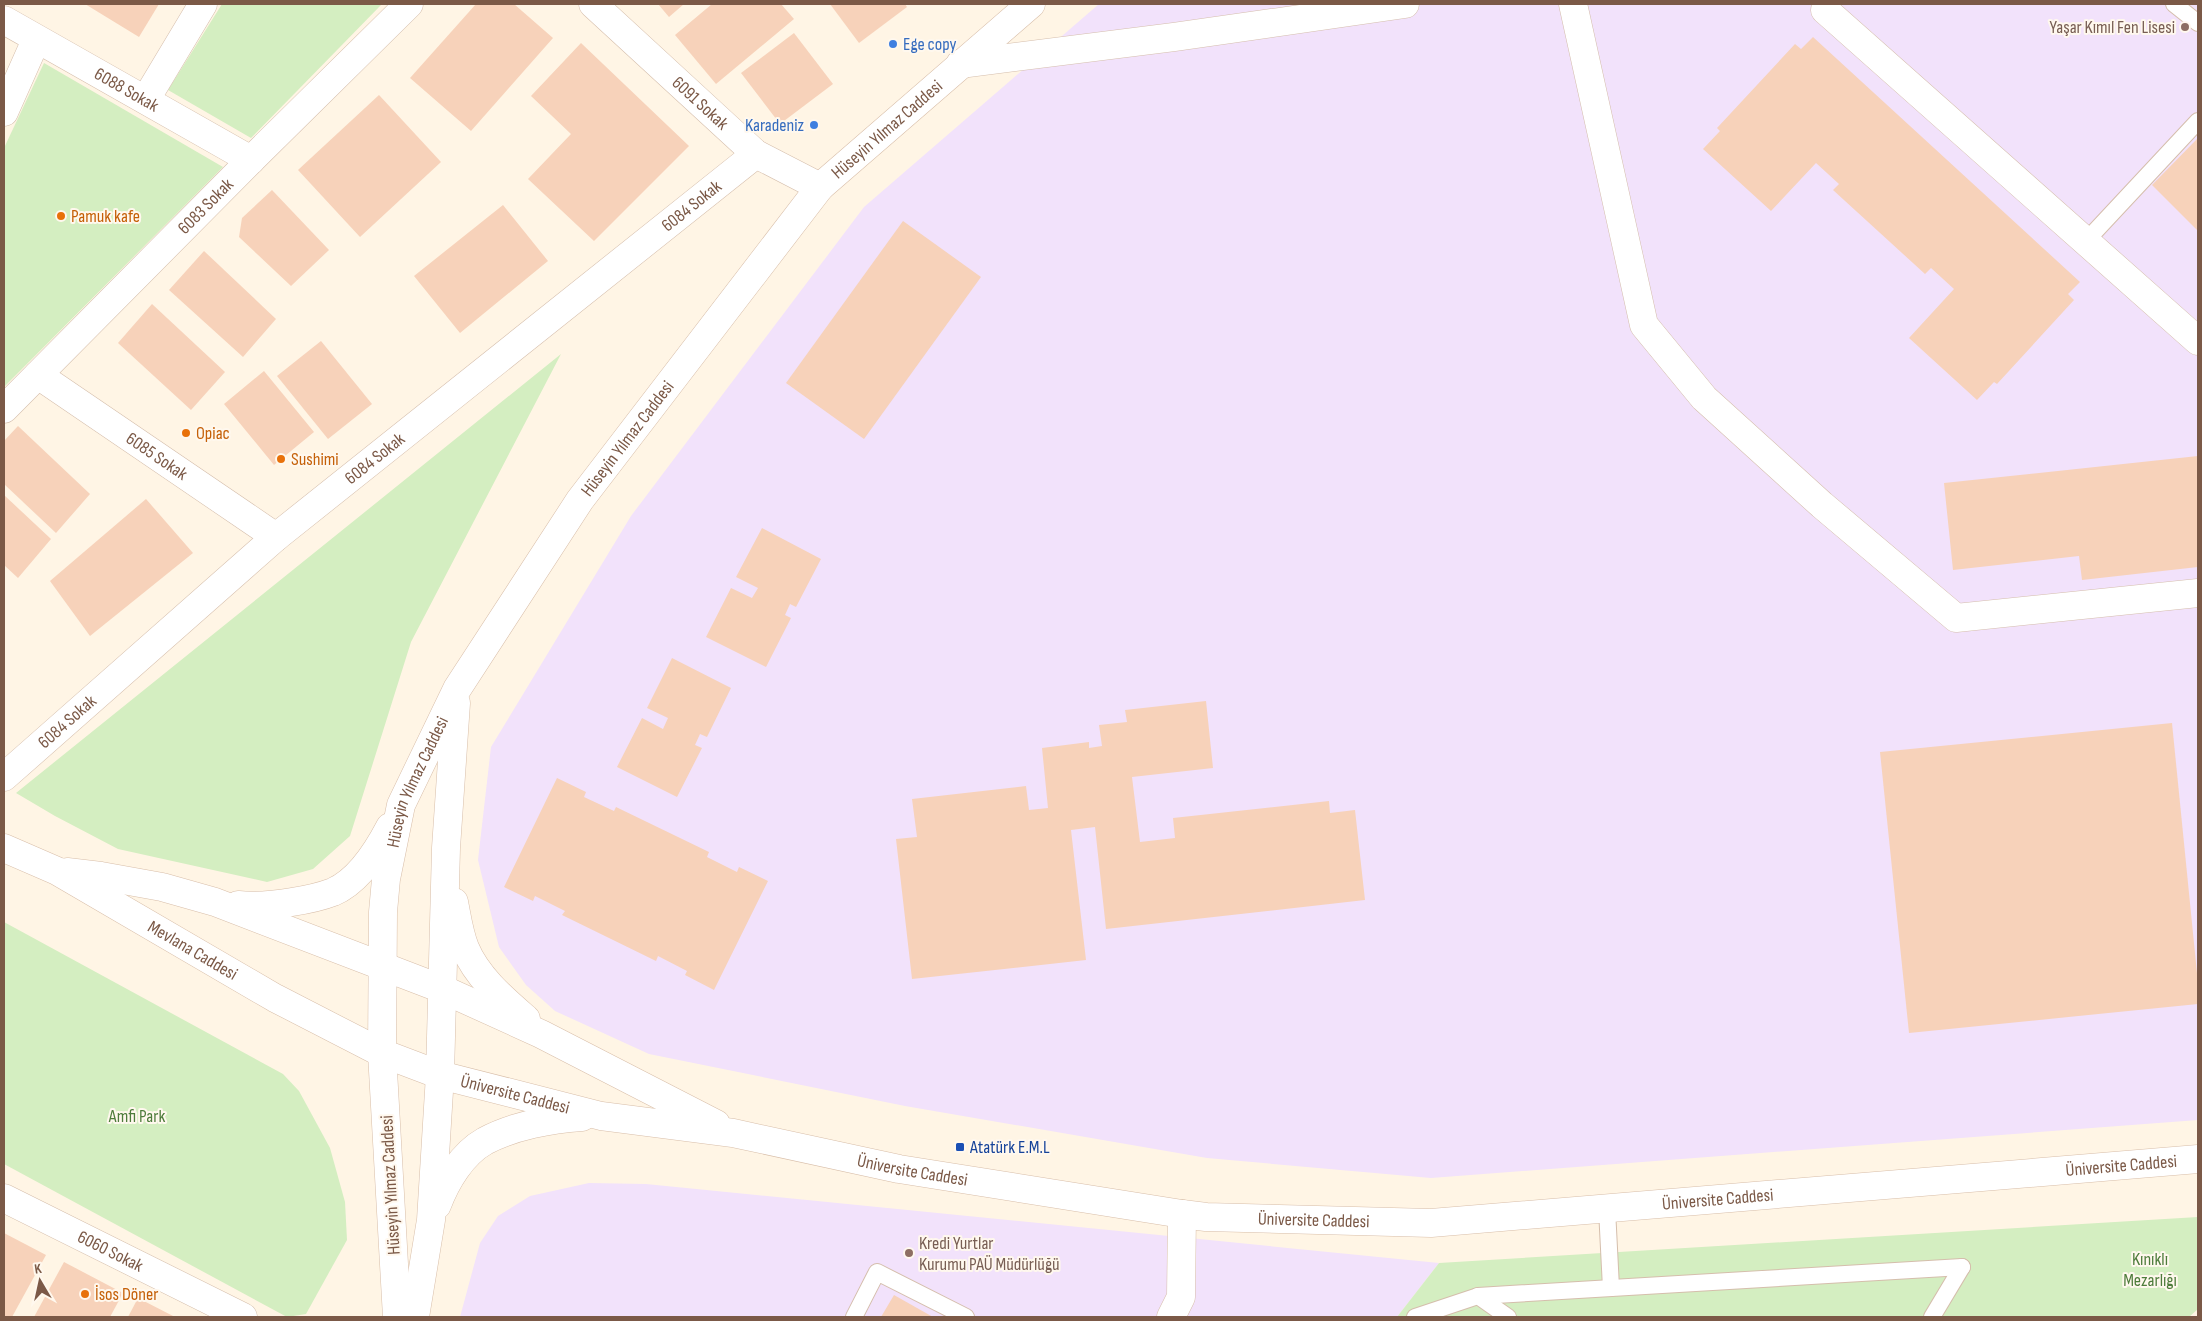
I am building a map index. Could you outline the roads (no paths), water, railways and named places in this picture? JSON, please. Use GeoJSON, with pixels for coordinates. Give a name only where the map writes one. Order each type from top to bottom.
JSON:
{"type":"FeatureCollection","features":[{"type":"Feature","properties":{"kind":"street"},"geometry":{"type":"LineString","coordinates":[[146,99],[203,4]]}},
{"type":"Feature","properties":{"kind":"street","name":"6083 Sokak"},"geometry":{"type":"LineString","coordinates":[[4,409],[409,4]]}},
{"type":"Feature","properties":{"kind":"street","name":"6091 Sokak"},"geometry":{"type":"LineString","coordinates":[[593,4],[756,154],[820,187]]}},
{"type":"Feature","properties":{"kind":"street","name":"Hüseyin Yılmaz Caddesi"},"geometry":{"type":"LineString","coordinates":[[397,1317],[382,1053],[383,912],[386,879],[401,805],[457,689],[580,500],[820,187],[1031,4]]}},
{"type":"Feature","properties":{"kind":"street"},"geometry":{"type":"LineString","coordinates":[[960,64],[1174,37],[1405,4]]}},
{"type":"Feature","properties":{"kind":"street"},"geometry":{"type":"LineString","coordinates":[[1574,4],[1644,325],[1704,398],[1822,505],[1956,618],[2198,593]]}},
{"type":"Feature","properties":{"kind":"street"},"geometry":{"type":"LineString","coordinates":[[1826,10],[2198,341]]}},
{"type":"Feature","properties":{"kind":"street","name":"6088 Sokak"},"geometry":{"type":"LineString","coordinates":[[4,20],[36,40],[146,99],[251,160]]}},
{"type":"Feature","properties":{"kind":"street"},"geometry":{"type":"LineString","coordinates":[[4,112],[36,40]]}},
{"type":"Feature","properties":{"kind":"street","name":"6084 Sokak"},"geometry":{"type":"LineString","coordinates":[[4,777],[276,537],[756,154]]}},
{"type":"Feature","properties":{"kind":"street","name":"6085 Sokak"},"geometry":{"type":"LineString","coordinates":[[38,375],[276,537]]}},
{"type":"Feature","properties":{"kind":"street"},"geometry":{"type":"LineString","coordinates":[[415,1317],[432,1220],[440,1075],[446,848],[457,689]]}},
{"type":"Feature","properties":{"kind":"street"},"geometry":{"type":"LineString","coordinates":[[216,902],[250,906],[275,905],[305,900],[334,892],[355,877],[370,858],[387,834],[401,805]]}},
{"type":"Feature","properties":{"kind":"street","name":"Mevlana Caddesi"},"geometry":{"type":"LineString","coordinates":[[4,848],[57,871],[275,998],[382,1053],[440,1075]]}},
{"type":"Feature","properties":{"kind":"street"},"geometry":{"type":"LineString","coordinates":[[446,848],[458,924],[465,948],[491,986],[541,1034]]}},
{"type":"Feature","properties":{"kind":"street"},"geometry":{"type":"LineString","coordinates":[[57,871],[101,876],[153,886],[216,902],[442,989],[541,1034],[733,1133]]}},
{"type":"Feature","properties":{"kind":"street","name":"Üniversite Caddesi"},"geometry":{"type":"LineString","coordinates":[[440,1075],[602,1116],[733,1133],[898,1170],[1206,1217],[1431,1224],[2198,1158]]}},
{"type":"Feature","properties":{"kind":"street"},"geometry":{"type":"LineString","coordinates":[[432,1220],[451,1175],[465,1158],[484,1142],[507,1132],[558,1119],[602,1116]]}},
{"type":"Feature","properties":{"kind":"street","name":"6060 Sokak"},"geometry":{"type":"LineString","coordinates":[[4,1198],[243,1317]]}},
{"type":"Feature","properties":{"kind":"street"},"geometry":{"type":"LineString","coordinates":[[1171,1317],[1181,1297],[1182,1214]]}},
{"type":"Feature","properties":{"kind":"lane"},"geometry":{"type":"LineString","coordinates":[[2174,4],[2198,23]]}},
{"type":"Feature","properties":{"kind":"lane"},"geometry":{"type":"LineString","coordinates":[[2086,241],[2198,121]]}},
{"type":"Feature","properties":{"kind":"lane"},"geometry":{"type":"LineString","coordinates":[[1607,1209],[1611,1288]]}},
{"type":"Feature","properties":{"kind":"lane"},"geometry":{"type":"LineString","coordinates":[[1415,1317],[1478,1296],[1962,1267],[1932,1317]]}},
{"type":"Feature","properties":{"kind":"lane"},"geometry":{"type":"LineString","coordinates":[[854,1317],[877,1272],[966,1317]]}},
{"type":"Feature","properties":{"kind":"lane"},"geometry":{"type":"LineString","coordinates":[[1478,1296],[1508,1317]]}},
{"type":"Feature","properties":{"kind":"place","name":"Yaşar Kımıl Fen Lisesi"},"geometry":{"type":"Point","coordinates":[2185,27]}},
{"type":"Feature","properties":{"kind":"place","name":"Ege copy"},"geometry":{"type":"Point","coordinates":[893,44]}},
{"type":"Feature","properties":{"kind":"place","name":"Karadeniz"},"geometry":{"type":"Point","coordinates":[814,125]}},
{"type":"Feature","properties":{"kind":"place","name":"Pamuk kafe"},"geometry":{"type":"Point","coordinates":[61,216]}},
{"type":"Feature","properties":{"kind":"place","name":"Opiac"},"geometry":{"type":"Point","coordinates":[186,433]}},
{"type":"Feature","properties":{"kind":"place","name":"Sushimi"},"geometry":{"type":"Point","coordinates":[281,459]}},
{"type":"Feature","properties":{"kind":"place","name":"Atatürk E.M.L"},"geometry":{"type":"Point","coordinates":[960,1147]}},
{"type":"Feature","properties":{"kind":"place","name":"Kredi Yurtlar Kurumu PAÜ Müdürlüğü"},"geometry":{"type":"Point","coordinates":[909,1253]}},
{"type":"Feature","properties":{"kind":"place","name":"İsos Döner"},"geometry":{"type":"Point","coordinates":[85,1294]}},
{"type":"Feature","properties":{"kind":"park label","name":"Amfi Park"},"geometry":{"type":"Point","coordinates":[137,1116]}},
{"type":"Feature","properties":{"kind":"park label","name":"Kınıklı Mezarlığı"},"geometry":{"type":"Point","coordinates":[2150,1269]}}]}
